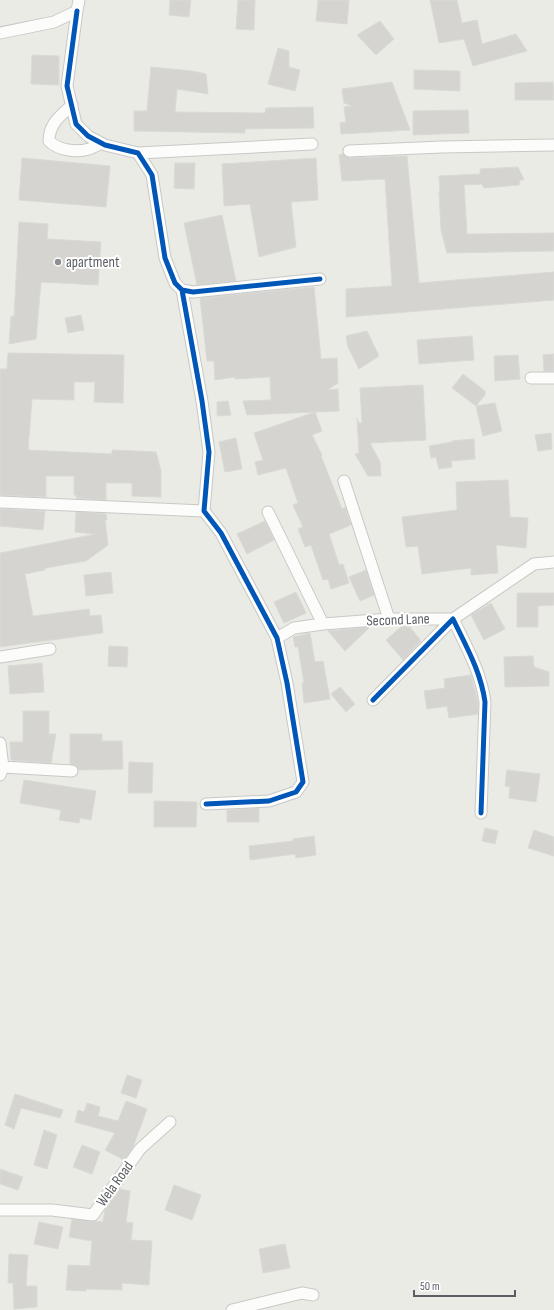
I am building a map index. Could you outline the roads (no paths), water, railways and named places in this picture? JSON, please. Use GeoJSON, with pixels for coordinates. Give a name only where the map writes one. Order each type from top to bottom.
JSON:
{"type":"FeatureCollection","features":[{"type":"Feature","properties":{"kind":"street"},"geometry":{"type":"LineString","coordinates":[[79,0],[67,86],[76,124],[88,136],[105,145],[138,153],[312,144]]}},
{"type":"Feature","properties":{"kind":"street"},"geometry":{"type":"LineString","coordinates":[[0,33],[54,22],[77,11]]}},
{"type":"Feature","properties":{"kind":"street"},"geometry":{"type":"LineString","coordinates":[[72,105],[55,121],[49,132],[49,141],[54,146],[66,150],[79,151],[89,149],[101,143]]}},
{"type":"Feature","properties":{"kind":"street"},"geometry":{"type":"LineString","coordinates":[[349,151],[442,147],[554,145]]}},
{"type":"Feature","properties":{"kind":"street"},"geometry":{"type":"LineString","coordinates":[[138,153],[152,175],[165,258],[175,283],[182,290],[193,292],[320,279]]}},
{"type":"Feature","properties":{"kind":"street"},"geometry":{"type":"LineString","coordinates":[[182,290],[202,401],[209,452],[204,511],[221,533],[277,638],[287,684],[303,782],[296,792],[269,801],[206,804]]}},
{"type":"Feature","properties":{"kind":"street"},"geometry":{"type":"LineString","coordinates":[[531,378],[554,378]]}},
{"type":"Feature","properties":{"kind":"street"},"geometry":{"type":"LineString","coordinates":[[344,481],[389,619]]}},
{"type":"Feature","properties":{"kind":"street"},"geometry":{"type":"LineString","coordinates":[[0,502],[204,511]]}},
{"type":"Feature","properties":{"kind":"street"},"geometry":{"type":"LineString","coordinates":[[268,512],[323,624]]}},
{"type":"Feature","properties":{"kind":"street"},"geometry":{"type":"LineString","coordinates":[[373,700],[453,619],[534,564],[554,562]]}},
{"type":"Feature","properties":{"kind":"street","name":"Second Lane"},"geometry":{"type":"LineString","coordinates":[[277,638],[294,628],[323,624],[389,619],[453,619]]}},
{"type":"Feature","properties":{"kind":"street"},"geometry":{"type":"LineString","coordinates":[[453,619],[475,664],[485,702],[481,813]]}},
{"type":"Feature","properties":{"kind":"street"},"geometry":{"type":"LineString","coordinates":[[0,657],[50,650]]}},
{"type":"Feature","properties":{"kind":"street"},"geometry":{"type":"LineString","coordinates":[[0,743],[2,771],[72,771]]}},
{"type":"Feature","properties":{"kind":"street","name":"Wela Road"},"geometry":{"type":"LineString","coordinates":[[0,1210],[52,1210],[93,1215],[140,1150],[170,1122]]}},
{"type":"Feature","properties":{"kind":"street"},"geometry":{"type":"LineString","coordinates":[[232,1310],[302,1293],[313,1295]]}},
{"type":"Feature","properties":{"kind":"place","name":"apartment"},"geometry":{"type":"Point","coordinates":[58,262]}}]}
